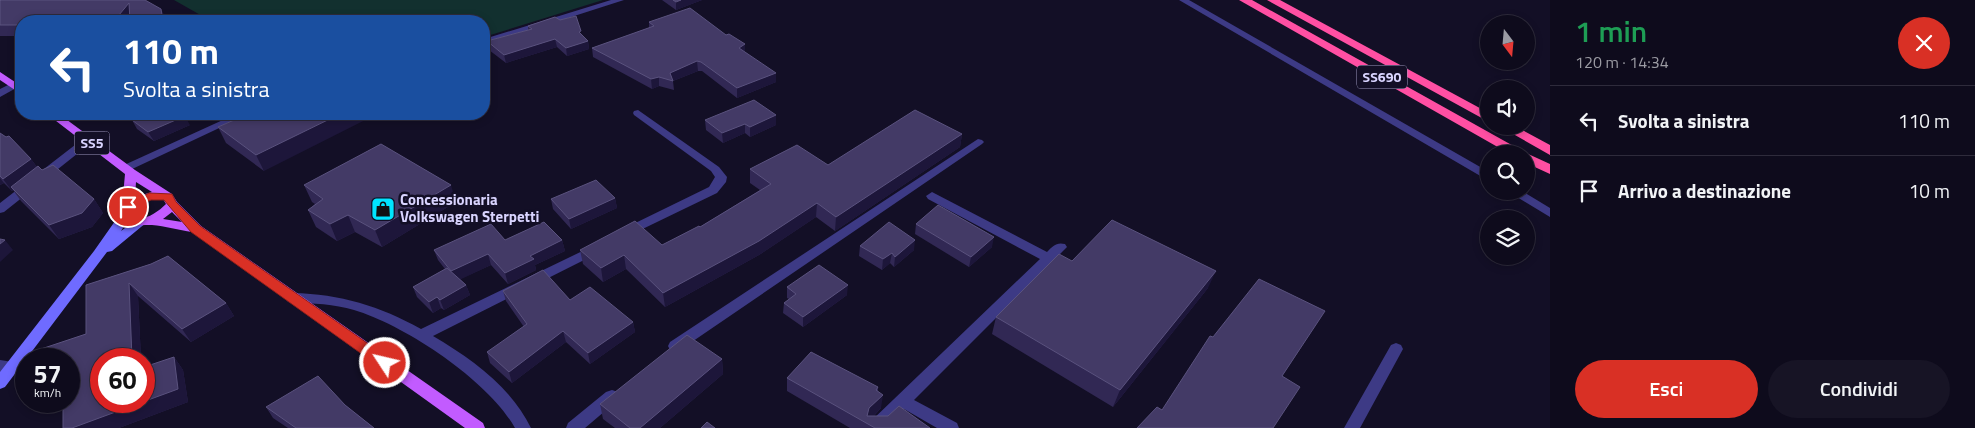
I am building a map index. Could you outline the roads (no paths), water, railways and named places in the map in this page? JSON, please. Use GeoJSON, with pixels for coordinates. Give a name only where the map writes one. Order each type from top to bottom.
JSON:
{"type":"FeatureCollection","features":[{"type":"Feature","properties":{"kind":"highway","name":"SS690"},"geometry":{"type":"LineString","coordinates":[[1244,0],[1504,145]]}},
{"type":"Feature","properties":{"kind":"highway","name":"SS690"},"geometry":{"type":"LineString","coordinates":[[1272,0],[1480,113]]}},
{"type":"Feature","properties":{"kind":"highway"},"geometry":{"type":"LineString","coordinates":[[1521,135],[1550,151]]}},
{"type":"Feature","properties":{"kind":"highway"},"geometry":{"type":"LineString","coordinates":[[1535,162],[1550,170]]}},
{"type":"Feature","properties":{"kind":"main road"},"geometry":{"type":"LineString","coordinates":[[0,75],[15,86]]}},
{"type":"Feature","properties":{"kind":"main road","name":"SS5"},"geometry":{"type":"LineString","coordinates":[[60,120],[168,200],[196,229],[477,428]]}},
{"type":"Feature","properties":{"kind":"main road"},"geometry":{"type":"LineString","coordinates":[[126,212],[129,170]]}},
{"type":"Feature","properties":{"kind":"main road"},"geometry":{"type":"LineString","coordinates":[[126,212],[149,196],[168,200],[165,212],[145,221]]}},
{"type":"Feature","properties":{"kind":"main road","name":"SS5"},"geometry":{"type":"LineString","coordinates":[[126,212],[129,221],[145,221],[196,229]]}},
{"type":"Feature","properties":{"kind":"street"},"geometry":{"type":"LineString","coordinates":[[490,40],[620,0]]}},
{"type":"Feature","properties":{"kind":"street"},"geometry":{"type":"LineString","coordinates":[[1183,0],[1480,172]]}},
{"type":"Feature","properties":{"kind":"street"},"geometry":{"type":"LineString","coordinates":[[0,94],[15,89]]}},
{"type":"Feature","properties":{"kind":"street"},"geometry":{"type":"LineString","coordinates":[[420,336],[713,190],[720,182],[721,177],[715,169],[638,112]]}},
{"type":"Feature","properties":{"kind":"street"},"geometry":{"type":"LineString","coordinates":[[129,170],[232,120]]}},
{"type":"Feature","properties":{"kind":"street"},"geometry":{"type":"LineString","coordinates":[[0,209],[88,140]]}},
{"type":"Feature","properties":{"kind":"street"},"geometry":{"type":"LineString","coordinates":[[665,353],[978,142]]}},
{"type":"Feature","properties":{"kind":"street"},"geometry":{"type":"LineString","coordinates":[[875,428],[1055,252],[932,196]]}},
{"type":"Feature","properties":{"kind":"street"},"geometry":{"type":"LineString","coordinates":[[1528,200],[1550,213]]}},
{"type":"Feature","properties":{"kind":"street"},"geometry":{"type":"LineString","coordinates":[[0,384],[7,366],[100,254],[126,212]]}},
{"type":"Feature","properties":{"kind":"street"},"geometry":{"type":"LineString","coordinates":[[100,254],[145,221]]}},
{"type":"Feature","properties":{"kind":"street"},"geometry":{"type":"LineString","coordinates":[[293,298],[328,300],[363,307],[420,336],[454,356],[482,378],[510,406],[523,428]]}},
{"type":"Feature","properties":{"kind":"street"},"geometry":{"type":"LineString","coordinates":[[1352,428],[1396,349]]}},
{"type":"Feature","properties":{"kind":"street"},"geometry":{"type":"LineString","coordinates":[[574,428],[623,387]]}},
{"type":"Feature","properties":{"kind":"street"},"geometry":{"type":"LineString","coordinates":[[903,401],[950,428]]}},
{"type":"Feature","properties":{"kind":"place","name":"Concessionaria Volkswagen Sterpetti"},"geometry":{"type":"Point","coordinates":[383,209]}}]}
